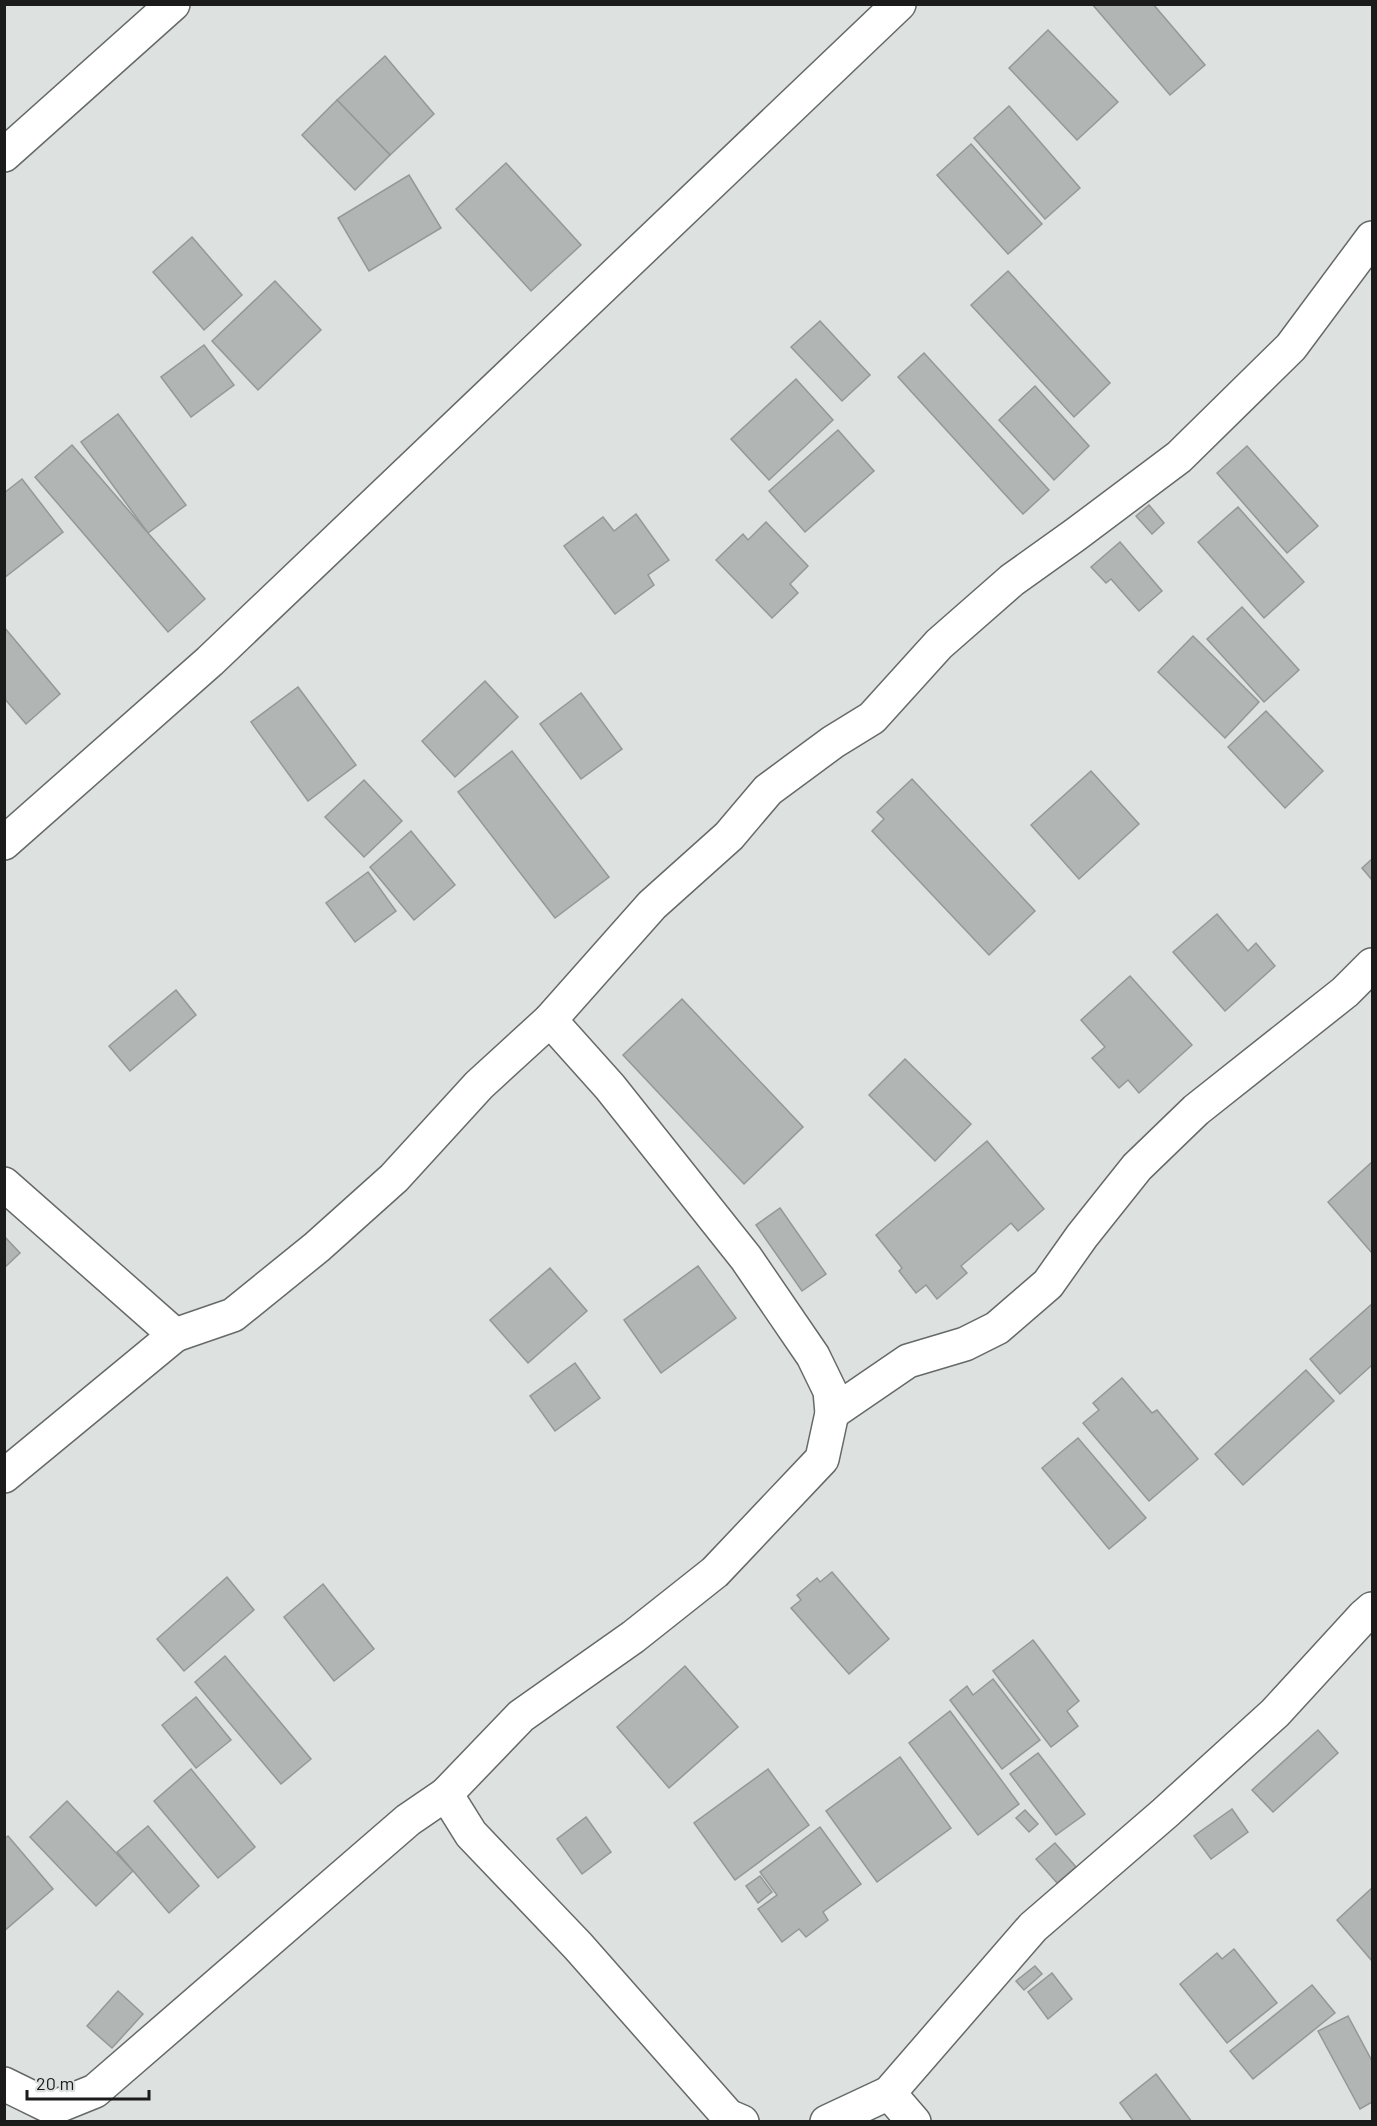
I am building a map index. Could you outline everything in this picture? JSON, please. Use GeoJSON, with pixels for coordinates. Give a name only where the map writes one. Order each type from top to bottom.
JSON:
{"type":"FeatureCollection","features":[{"type":"Feature","properties":{"kind":"street"},"geometry":{"type":"LineString","coordinates":[[4,155],[172,4]]}},
{"type":"Feature","properties":{"kind":"street"},"geometry":{"type":"LineString","coordinates":[[4,843],[210,661],[898,4]]}},
{"type":"Feature","properties":{"kind":"street"},"geometry":{"type":"LineString","coordinates":[[4,1476],[175,1335],[233,1315],[317,1247],[394,1179],[479,1084],[550,1020],[652,905],[729,836],[768,790],[832,742],[872,718],[939,644],[1012,580],[1179,458],[1291,347],[1372,238]]}},
{"type":"Feature","properties":{"kind":"street"},"geometry":{"type":"LineString","coordinates":[[832,1413],[908,1361],[965,1344],[997,1328],[1048,1284],[1082,1236],[1137,1167],[1196,1110],[1345,992],[1372,965]]}},
{"type":"Feature","properties":{"kind":"street"},"geometry":{"type":"LineString","coordinates":[[4,2084],[53,2108],[94,2091],[408,1820],[446,1794],[521,1716],[633,1637],[716,1572],[822,1460],[832,1413],[830,1391],[813,1356],[746,1258],[610,1087],[550,1020]]}},
{"type":"Feature","properties":{"kind":"street"},"geometry":{"type":"LineString","coordinates":[[4,1184],[175,1335]]}},
{"type":"Feature","properties":{"kind":"street"},"geometry":{"type":"LineString","coordinates":[[827,2121],[889,2093],[1033,1927],[1165,1813],[1275,1713],[1372,1609]]}},
{"type":"Feature","properties":{"kind":"street"},"geometry":{"type":"LineString","coordinates":[[446,1794],[471,1834],[578,1946],[728,2116],[742,2121]]}},
{"type":"Feature","properties":{"kind":"street"},"geometry":{"type":"LineString","coordinates":[[889,2093],[914,2121]]}},
{"type":"Feature","properties":{"kind":"building"},"geometry":{"type":"Polygon","coordinates":[[[1092,4],[1153,4],[1205,65],[1170,95],[1092,4]]]}},
{"type":"Feature","properties":{"kind":"building"},"geometry":{"type":"Polygon","coordinates":[[[1048,30],[1118,102],[1077,140],[1009,68],[1048,30]]]}},
{"type":"Feature","properties":{"kind":"building"},"geometry":{"type":"Polygon","coordinates":[[[385,56],[434,114],[390,155],[337,100],[385,56]]]}},
{"type":"Feature","properties":{"kind":"building"},"geometry":{"type":"Polygon","coordinates":[[[337,100],[390,155],[355,190],[302,135],[337,100]]]}},
{"type":"Feature","properties":{"kind":"building"},"geometry":{"type":"Polygon","coordinates":[[[1009,106],[1080,188],[1045,219],[974,138],[1009,106]]]}},
{"type":"Feature","properties":{"kind":"building"},"geometry":{"type":"Polygon","coordinates":[[[971,144],[1042,224],[1008,254],[937,175],[971,144]]]}},
{"type":"Feature","properties":{"kind":"building"},"geometry":{"type":"Polygon","coordinates":[[[506,163],[581,245],[531,291],[456,209],[506,163]]]}},
{"type":"Feature","properties":{"kind":"building"},"geometry":{"type":"Polygon","coordinates":[[[409,175],[441,228],[369,271],[338,218],[409,175]]]}},
{"type":"Feature","properties":{"kind":"building"},"geometry":{"type":"Polygon","coordinates":[[[192,237],[242,295],[204,330],[153,272],[192,237]]]}},
{"type":"Feature","properties":{"kind":"building"},"geometry":{"type":"Polygon","coordinates":[[[1008,271],[1110,383],[1074,417],[971,305],[1008,271]]]}},
{"type":"Feature","properties":{"kind":"building"},"geometry":{"type":"Polygon","coordinates":[[[275,281],[321,330],[258,390],[212,341],[275,281]]]}},
{"type":"Feature","properties":{"kind":"building"},"geometry":{"type":"Polygon","coordinates":[[[820,321],[870,375],[842,401],[791,347],[820,321]]]}},
{"type":"Feature","properties":{"kind":"building"},"geometry":{"type":"Polygon","coordinates":[[[204,345],[234,385],[191,417],[161,377],[204,345]]]}},
{"type":"Feature","properties":{"kind":"building"},"geometry":{"type":"Polygon","coordinates":[[[924,353],[1049,490],[1023,514],[898,377],[924,353]]]}},
{"type":"Feature","properties":{"kind":"building"},"geometry":{"type":"Polygon","coordinates":[[[796,379],[833,420],[769,480],[731,439],[796,379]]]}},
{"type":"Feature","properties":{"kind":"building"},"geometry":{"type":"Polygon","coordinates":[[[1035,386],[1089,446],[1054,480],[999,420],[1035,386]]]}},
{"type":"Feature","properties":{"kind":"building"},"geometry":{"type":"Polygon","coordinates":[[[118,414],[186,505],[148,533],[81,442],[118,414]]]}},
{"type":"Feature","properties":{"kind":"building"},"geometry":{"type":"Polygon","coordinates":[[[838,430],[874,471],[805,532],[769,491],[838,430]]]}},
{"type":"Feature","properties":{"kind":"building"},"geometry":{"type":"Polygon","coordinates":[[[72,445],[205,599],[168,632],[35,477],[72,445]]]}},
{"type":"Feature","properties":{"kind":"building"},"geometry":{"type":"Polygon","coordinates":[[[1247,446],[1318,526],[1287,553],[1217,473],[1247,446]]]}},
{"type":"Feature","properties":{"kind":"building"},"geometry":{"type":"Polygon","coordinates":[[[22,479],[63,532],[4,578],[4,493],[22,479]]]}},
{"type":"Feature","properties":{"kind":"building"},"geometry":{"type":"Polygon","coordinates":[[[1149,505],[1164,523],[1152,534],[1136,516],[1149,505]]]}},
{"type":"Feature","properties":{"kind":"building"},"geometry":{"type":"Polygon","coordinates":[[[1238,507],[1304,582],[1264,618],[1198,542],[1238,507]]]}},
{"type":"Feature","properties":{"kind":"building"},"geometry":{"type":"Polygon","coordinates":[[[636,514],[669,560],[648,575],[654,585],[615,614],[564,546],[603,517],[614,531],[636,514]]]}},
{"type":"Feature","properties":{"kind":"building"},"geometry":{"type":"Polygon","coordinates":[[[766,522],[808,566],[790,584],[798,593],[772,618],[716,560],[743,534],[748,540],[766,522]]]}},
{"type":"Feature","properties":{"kind":"building"},"geometry":{"type":"Polygon","coordinates":[[[1120,542],[1162,591],[1139,611],[1111,579],[1106,583],[1091,567],[1120,542]]]}},
{"type":"Feature","properties":{"kind":"building"},"geometry":{"type":"Polygon","coordinates":[[[1242,607],[1299,670],[1264,702],[1207,639],[1242,607]]]}},
{"type":"Feature","properties":{"kind":"building"},"geometry":{"type":"Polygon","coordinates":[[[4,627],[60,694],[26,724],[4,698],[4,627]]]}},
{"type":"Feature","properties":{"kind":"building"},"geometry":{"type":"Polygon","coordinates":[[[1193,636],[1259,702],[1225,738],[1158,672],[1193,636]]]}},
{"type":"Feature","properties":{"kind":"building"},"geometry":{"type":"Polygon","coordinates":[[[485,681],[518,717],[455,777],[422,741],[485,681]]]}},
{"type":"Feature","properties":{"kind":"building"},"geometry":{"type":"Polygon","coordinates":[[[298,687],[356,765],[308,801],[251,722],[298,687]]]}},
{"type":"Feature","properties":{"kind":"building"},"geometry":{"type":"Polygon","coordinates":[[[581,693],[622,749],[581,779],[540,724],[581,693]]]}},
{"type":"Feature","properties":{"kind":"building"},"geometry":{"type":"Polygon","coordinates":[[[1266,711],[1323,771],[1285,808],[1228,747],[1266,711]]]}},
{"type":"Feature","properties":{"kind":"building"},"geometry":{"type":"Polygon","coordinates":[[[512,751],[609,877],[555,918],[458,792],[512,751]]]}},
{"type":"Feature","properties":{"kind":"building"},"geometry":{"type":"Polygon","coordinates":[[[1091,771],[1139,824],[1079,879],[1031,825],[1091,771]]]}},
{"type":"Feature","properties":{"kind":"building"},"geometry":{"type":"Polygon","coordinates":[[[912,779],[1035,911],[989,955],[872,831],[884,819],[877,812],[912,779]]]}},
{"type":"Feature","properties":{"kind":"building"},"geometry":{"type":"Polygon","coordinates":[[[364,780],[402,821],[364,857],[325,817],[364,780]]]}},
{"type":"Feature","properties":{"kind":"building"},"geometry":{"type":"Polygon","coordinates":[[[411,831],[455,885],[414,920],[370,867],[411,831]]]}},
{"type":"Feature","properties":{"kind":"building"},"geometry":{"type":"Polygon","coordinates":[[[1372,859],[1372,880],[1362,868],[1372,859]]]}},
{"type":"Feature","properties":{"kind":"building"},"geometry":{"type":"Polygon","coordinates":[[[368,872],[396,911],[355,942],[326,903],[368,872]]]}},
{"type":"Feature","properties":{"kind":"building"},"geometry":{"type":"Polygon","coordinates":[[[1217,914],[1248,951],[1256,943],[1275,966],[1225,1011],[1173,952],[1217,914]]]}},
{"type":"Feature","properties":{"kind":"building"},"geometry":{"type":"Polygon","coordinates":[[[1130,976],[1192,1045],[1139,1093],[1128,1080],[1119,1088],[1092,1058],[1105,1047],[1081,1020],[1130,976]]]}},
{"type":"Feature","properties":{"kind":"building"},"geometry":{"type":"Polygon","coordinates":[[[176,990],[196,1015],[130,1071],[109,1046],[176,990]]]}},
{"type":"Feature","properties":{"kind":"building"},"geometry":{"type":"Polygon","coordinates":[[[682,999],[803,1127],[744,1184],[623,1055],[682,999]]]}},
{"type":"Feature","properties":{"kind":"building"},"geometry":{"type":"Polygon","coordinates":[[[905,1059],[971,1124],[935,1161],[869,1095],[905,1059]]]}},
{"type":"Feature","properties":{"kind":"building"},"geometry":{"type":"Polygon","coordinates":[[[987,1141],[1044,1209],[1018,1231],[1011,1223],[961,1266],[967,1273],[937,1299],[926,1285],[916,1293],[899,1271],[902,1268],[876,1235],[987,1141]]]}},
{"type":"Feature","properties":{"kind":"building"},"geometry":{"type":"Polygon","coordinates":[[[1372,1162],[1372,1253],[1328,1202],[1372,1162]]]}},
{"type":"Feature","properties":{"kind":"building"},"geometry":{"type":"Polygon","coordinates":[[[780,1208],[826,1274],[802,1291],[756,1225],[780,1208]]]}},
{"type":"Feature","properties":{"kind":"building"},"geometry":{"type":"Polygon","coordinates":[[[4,1236],[20,1253],[4,1268],[4,1236]]]}},
{"type":"Feature","properties":{"kind":"building"},"geometry":{"type":"Polygon","coordinates":[[[698,1266],[736,1318],[661,1373],[624,1320],[698,1266]]]}},
{"type":"Feature","properties":{"kind":"building"},"geometry":{"type":"Polygon","coordinates":[[[550,1268],[587,1311],[528,1363],[490,1320],[550,1268]]]}},
{"type":"Feature","properties":{"kind":"building"},"geometry":{"type":"Polygon","coordinates":[[[1372,1304],[1372,1365],[1340,1394],[1310,1359],[1372,1304]]]}},
{"type":"Feature","properties":{"kind":"building"},"geometry":{"type":"Polygon","coordinates":[[[575,1363],[600,1398],[555,1431],[530,1396],[575,1363]]]}},
{"type":"Feature","properties":{"kind":"building"},"geometry":{"type":"Polygon","coordinates":[[[1306,1370],[1334,1401],[1243,1485],[1215,1454],[1306,1370]]]}},
{"type":"Feature","properties":{"kind":"building"},"geometry":{"type":"Polygon","coordinates":[[[1122,1378],[1152,1413],[1157,1410],[1198,1459],[1149,1501],[1083,1423],[1099,1410],[1093,1403],[1122,1378]]]}},
{"type":"Feature","properties":{"kind":"building"},"geometry":{"type":"Polygon","coordinates":[[[1078,1438],[1146,1518],[1109,1549],[1042,1468],[1078,1438]]]}},
{"type":"Feature","properties":{"kind":"building"},"geometry":{"type":"Polygon","coordinates":[[[832,1572],[889,1639],[849,1674],[791,1608],[801,1600],[797,1595],[817,1578],[820,1582],[832,1572]]]}},
{"type":"Feature","properties":{"kind":"building"},"geometry":{"type":"Polygon","coordinates":[[[227,1577],[254,1610],[184,1671],[157,1639],[227,1577]]]}},
{"type":"Feature","properties":{"kind":"building"},"geometry":{"type":"Polygon","coordinates":[[[323,1584],[374,1649],[334,1681],[284,1617],[323,1584]]]}},
{"type":"Feature","properties":{"kind":"building"},"geometry":{"type":"Polygon","coordinates":[[[1033,1640],[1079,1701],[1067,1711],[1078,1726],[1051,1747],[993,1671],[1033,1640]]]}},
{"type":"Feature","properties":{"kind":"building"},"geometry":{"type":"Polygon","coordinates":[[[225,1656],[311,1759],[281,1784],[195,1682],[225,1656]]]}},
{"type":"Feature","properties":{"kind":"building"},"geometry":{"type":"Polygon","coordinates":[[[685,1666],[738,1727],[669,1788],[617,1727],[685,1666]]]}},
{"type":"Feature","properties":{"kind":"building"},"geometry":{"type":"Polygon","coordinates":[[[993,1679],[1040,1740],[1002,1769],[950,1700],[967,1686],[973,1695],[993,1679]]]}},
{"type":"Feature","properties":{"kind":"building"},"geometry":{"type":"Polygon","coordinates":[[[196,1697],[231,1740],[196,1768],[162,1725],[196,1697]]]}},
{"type":"Feature","properties":{"kind":"building"},"geometry":{"type":"Polygon","coordinates":[[[950,1711],[1019,1804],[978,1835],[909,1743],[950,1711]]]}},
{"type":"Feature","properties":{"kind":"building"},"geometry":{"type":"Polygon","coordinates":[[[1318,1730],[1338,1753],[1273,1812],[1252,1790],[1318,1730]]]}},
{"type":"Feature","properties":{"kind":"building"},"geometry":{"type":"Polygon","coordinates":[[[1038,1753],[1085,1814],[1056,1835],[1010,1774],[1038,1753]]]}},
{"type":"Feature","properties":{"kind":"building"},"geometry":{"type":"Polygon","coordinates":[[[900,1757],[951,1828],[877,1882],[826,1811],[900,1757]]]}},
{"type":"Feature","properties":{"kind":"building"},"geometry":{"type":"Polygon","coordinates":[[[191,1769],[255,1847],[218,1878],[154,1801],[191,1769]]]}},
{"type":"Feature","properties":{"kind":"building"},"geometry":{"type":"Polygon","coordinates":[[[768,1769],[809,1825],[735,1880],[694,1823],[768,1769]]]}},
{"type":"Feature","properties":{"kind":"building"},"geometry":{"type":"Polygon","coordinates":[[[67,1801],[133,1871],[96,1906],[30,1837],[67,1801]]]}},
{"type":"Feature","properties":{"kind":"building"},"geometry":{"type":"Polygon","coordinates":[[[1232,1809],[1248,1832],[1211,1859],[1194,1836],[1232,1809]]]}},
{"type":"Feature","properties":{"kind":"building"},"geometry":{"type":"Polygon","coordinates":[[[1025,1810],[1038,1824],[1029,1832],[1016,1818],[1025,1810]]]}},
{"type":"Feature","properties":{"kind":"building"},"geometry":{"type":"Polygon","coordinates":[[[586,1817],[611,1852],[582,1874],[557,1839],[586,1817]]]}},
{"type":"Feature","properties":{"kind":"building"},"geometry":{"type":"Polygon","coordinates":[[[148,1826],[199,1886],[169,1913],[117,1852],[148,1826]]]}},
{"type":"Feature","properties":{"kind":"building"},"geometry":{"type":"Polygon","coordinates":[[[820,1827],[861,1884],[823,1912],[828,1920],[806,1937],[799,1929],[782,1942],[758,1909],[777,1895],[760,1872],[820,1827]]]}},
{"type":"Feature","properties":{"kind":"building"},"geometry":{"type":"Polygon","coordinates":[[[8,1836],[53,1889],[4,1931],[4,1839],[8,1836]]]}},
{"type":"Feature","properties":{"kind":"building"},"geometry":{"type":"Polygon","coordinates":[[[1055,1843],[1076,1867],[1057,1883],[1036,1859],[1055,1843]]]}},
{"type":"Feature","properties":{"kind":"building"},"geometry":{"type":"Polygon","coordinates":[[[760,1876],[772,1892],[758,1903],[746,1886],[760,1876]]]}},
{"type":"Feature","properties":{"kind":"building"},"geometry":{"type":"Polygon","coordinates":[[[1372,1888],[1372,1961],[1337,1920],[1372,1888]]]}},
{"type":"Feature","properties":{"kind":"building"},"geometry":{"type":"Polygon","coordinates":[[[1234,1949],[1277,2003],[1227,2043],[1180,1984],[1217,1953],[1222,1959],[1234,1949]]]}},
{"type":"Feature","properties":{"kind":"building"},"geometry":{"type":"Polygon","coordinates":[[[1035,1966],[1042,1974],[1024,1990],[1016,1981],[1035,1966]]]}},
{"type":"Feature","properties":{"kind":"building"},"geometry":{"type":"Polygon","coordinates":[[[1052,1973],[1072,1999],[1048,2019],[1028,1992],[1052,1973]]]}},
{"type":"Feature","properties":{"kind":"building"},"geometry":{"type":"Polygon","coordinates":[[[1312,1985],[1335,2013],[1253,2079],[1230,2051],[1312,1985]]]}},
{"type":"Feature","properties":{"kind":"building"},"geometry":{"type":"Polygon","coordinates":[[[118,1991],[143,2014],[112,2048],[87,2026],[118,1991]]]}},
{"type":"Feature","properties":{"kind":"building"},"geometry":{"type":"Polygon","coordinates":[[[1348,2016],[1372,2061],[1372,2102],[1360,2109],[1318,2031],[1348,2016]]]}},
{"type":"Feature","properties":{"kind":"building"},"geometry":{"type":"Polygon","coordinates":[[[1156,2074],[1192,2122],[1134,2122],[1120,2103],[1156,2074]]]}}]}
